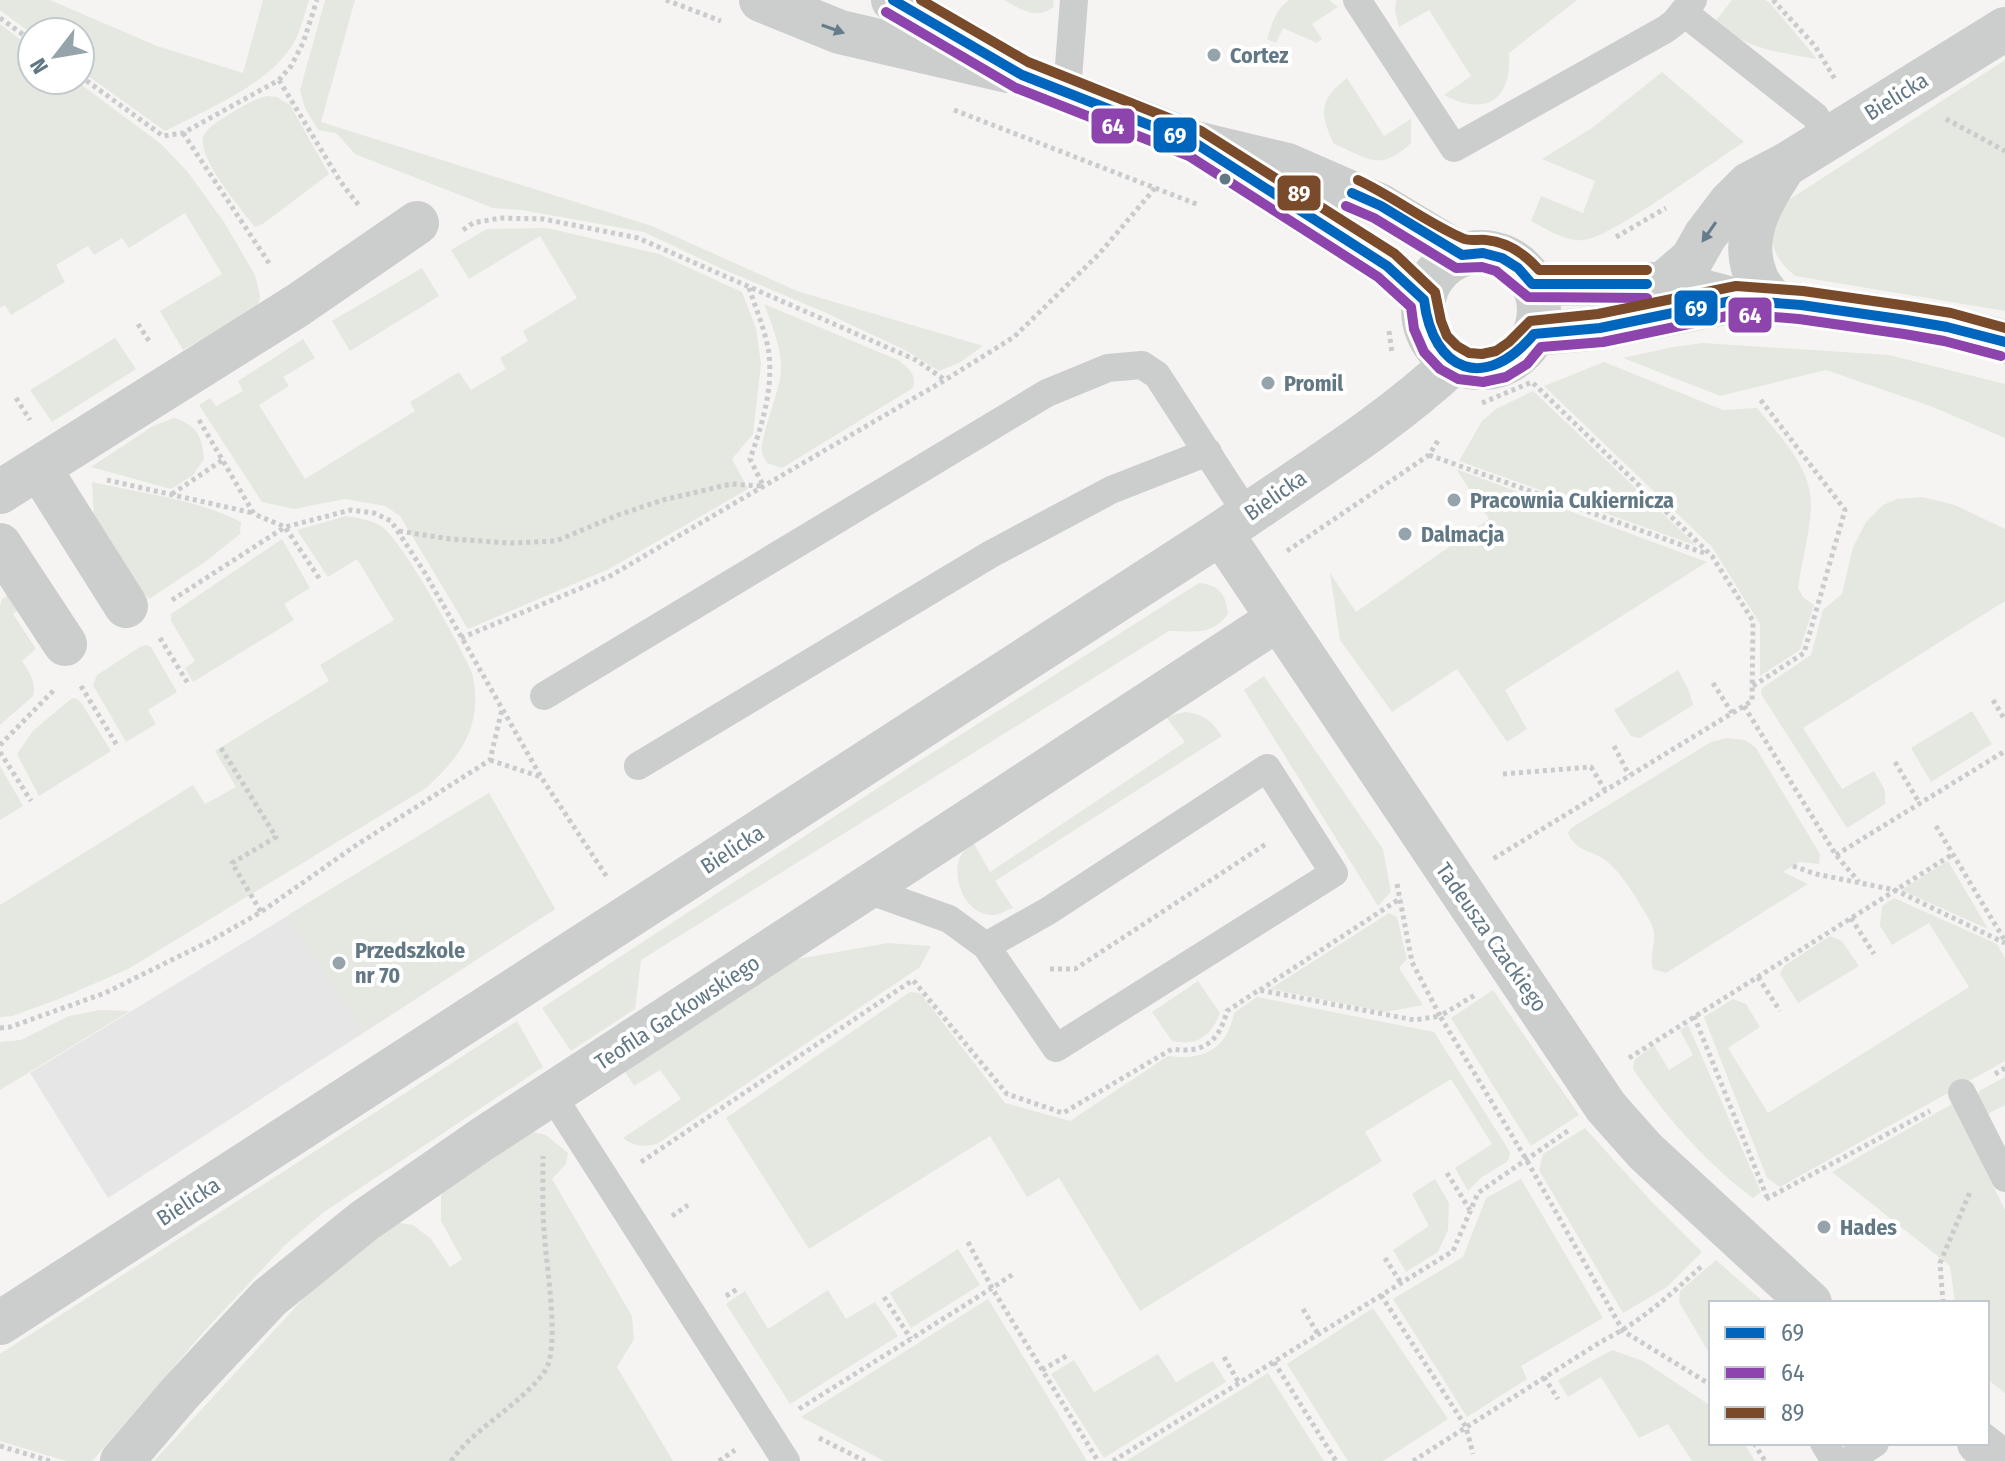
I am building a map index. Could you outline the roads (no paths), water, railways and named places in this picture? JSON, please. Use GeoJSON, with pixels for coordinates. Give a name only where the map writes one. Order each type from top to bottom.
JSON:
{"type":"FeatureCollection","features":[{"type":"Feature","properties":{"kind":"street"},"geometry":{"type":"LineString","coordinates":[[761,0],[840,32],[1022,75],[1195,143],[1287,165],[1381,206],[1462,255]]}},
{"type":"Feature","properties":{"kind":"street"},"geometry":{"type":"LineString","coordinates":[[918,6],[1022,75]]}},
{"type":"Feature","properties":{"kind":"street","name":"Bielicka"},"geometry":{"type":"LineString","coordinates":[[1663,284],[1692,259],[1730,203],[1749,184],[1787,164],[2005,29]]}},
{"type":"Feature","properties":{"kind":"street"},"geometry":{"type":"LineString","coordinates":[[1195,143],[1387,266],[1424,300]]}},
{"type":"Feature","properties":{"kind":"street","name":"Bielicka"},"geometry":{"type":"LineString","coordinates":[[1755,302],[1756,278],[1749,244],[1761,201],[1787,164]]}},
{"type":"Feature","properties":{"kind":"street"},"geometry":{"type":"LineString","coordinates":[[0,492],[298,305],[402,233]]}},
{"type":"Feature","properties":{"kind":"street"},"geometry":{"type":"LineString","coordinates":[[1478,252],[1510,260],[1532,284],[1538,300],[1534,334],[1524,350],[1509,362],[1472,368],[1454,362],[1439,351],[1428,336],[1423,318],[1428,286],[1437,273],[1462,255],[1478,252]]}},
{"type":"Feature","properties":{"kind":"street"},"geometry":{"type":"LineString","coordinates":[[1532,284],[1663,284],[1755,302],[1933,325],[2005,342]]}},
{"type":"Feature","properties":{"kind":"street"},"geometry":{"type":"LineString","coordinates":[[1534,334],[1600,328],[1755,302]]}},
{"type":"Feature","properties":{"kind":"street","name":"Bielicka"},"geometry":{"type":"LineString","coordinates":[[0,1323],[1234,524],[1426,388],[1454,362]]}},
{"type":"Feature","properties":{"kind":"street"},"geometry":{"type":"LineString","coordinates":[[39,468],[146,614]]}},
{"type":"Feature","properties":{"kind":"street","name":"Tadeusza Czackiego"},"geometry":{"type":"LineString","coordinates":[[1234,524],[1278,619],[1606,1107],[1645,1151],[1808,1301]]}},
{"type":"Feature","properties":{"kind":"street"},"geometry":{"type":"LineString","coordinates":[[0,545],[69,670]]}},
{"type":"Feature","properties":{"kind":"street","name":"Teofila Gackowskiego"},"geometry":{"type":"LineString","coordinates":[[122,1461],[180,1393],[269,1298],[364,1221],[481,1140],[1278,619]]}},
{"type":"Feature","properties":{"kind":"street"},"geometry":{"type":"LineString","coordinates":[[1982,1445],[2002,1461]]}},
{"type":"Feature","properties":{"kind":"lane"},"geometry":{"type":"LineString","coordinates":[[1067,92],[1074,0]]}},
{"type":"Feature","properties":{"kind":"lane"},"geometry":{"type":"LineString","coordinates":[[1357,0],[1454,148],[1666,29],[1688,6],[1815,116],[1829,138]]}},
{"type":"Feature","properties":{"kind":"lane"},"geometry":{"type":"LineString","coordinates":[[544,696],[1047,393],[1108,368],[1142,365],[1157,375],[1208,452],[1234,524]]}},
{"type":"Feature","properties":{"kind":"lane"},"geometry":{"type":"LineString","coordinates":[[638,766],[991,554],[1111,490],[1208,452]]}},
{"type":"Feature","properties":{"kind":"lane"},"geometry":{"type":"LineString","coordinates":[[865,889],[949,919],[993,957],[1056,1048],[1334,873],[1267,768],[1048,911],[993,957]]}},
{"type":"Feature","properties":{"kind":"lane"},"geometry":{"type":"LineString","coordinates":[[1962,1093],[2005,1178]]}},
{"type":"Feature","properties":{"kind":"lane"},"geometry":{"type":"LineString","coordinates":[[552,1095],[786,1461]]}},
{"type":"Feature","properties":{"kind":"lane"},"geometry":{"type":"LineString","coordinates":[[1848,1461],[1872,1445]]}},
{"type":"Feature","properties":{"kind":"place","name":"Cortez"},"geometry":{"type":"Point","coordinates":[1214,55]}},
{"type":"Feature","properties":{"kind":"place","name":"Promil"},"geometry":{"type":"Point","coordinates":[1268,383]}},
{"type":"Feature","properties":{"kind":"place","name":"Pracownia Cukiernicza"},"geometry":{"type":"Point","coordinates":[1454,500]}},
{"type":"Feature","properties":{"kind":"place","name":"Dalmacja"},"geometry":{"type":"Point","coordinates":[1405,534]}},
{"type":"Feature","properties":{"kind":"place","name":"Przedszkole nr 70"},"geometry":{"type":"Point","coordinates":[339,963]}},
{"type":"Feature","properties":{"kind":"place","name":"Hades"},"geometry":{"type":"Point","coordinates":[1824,1227]}}]}
